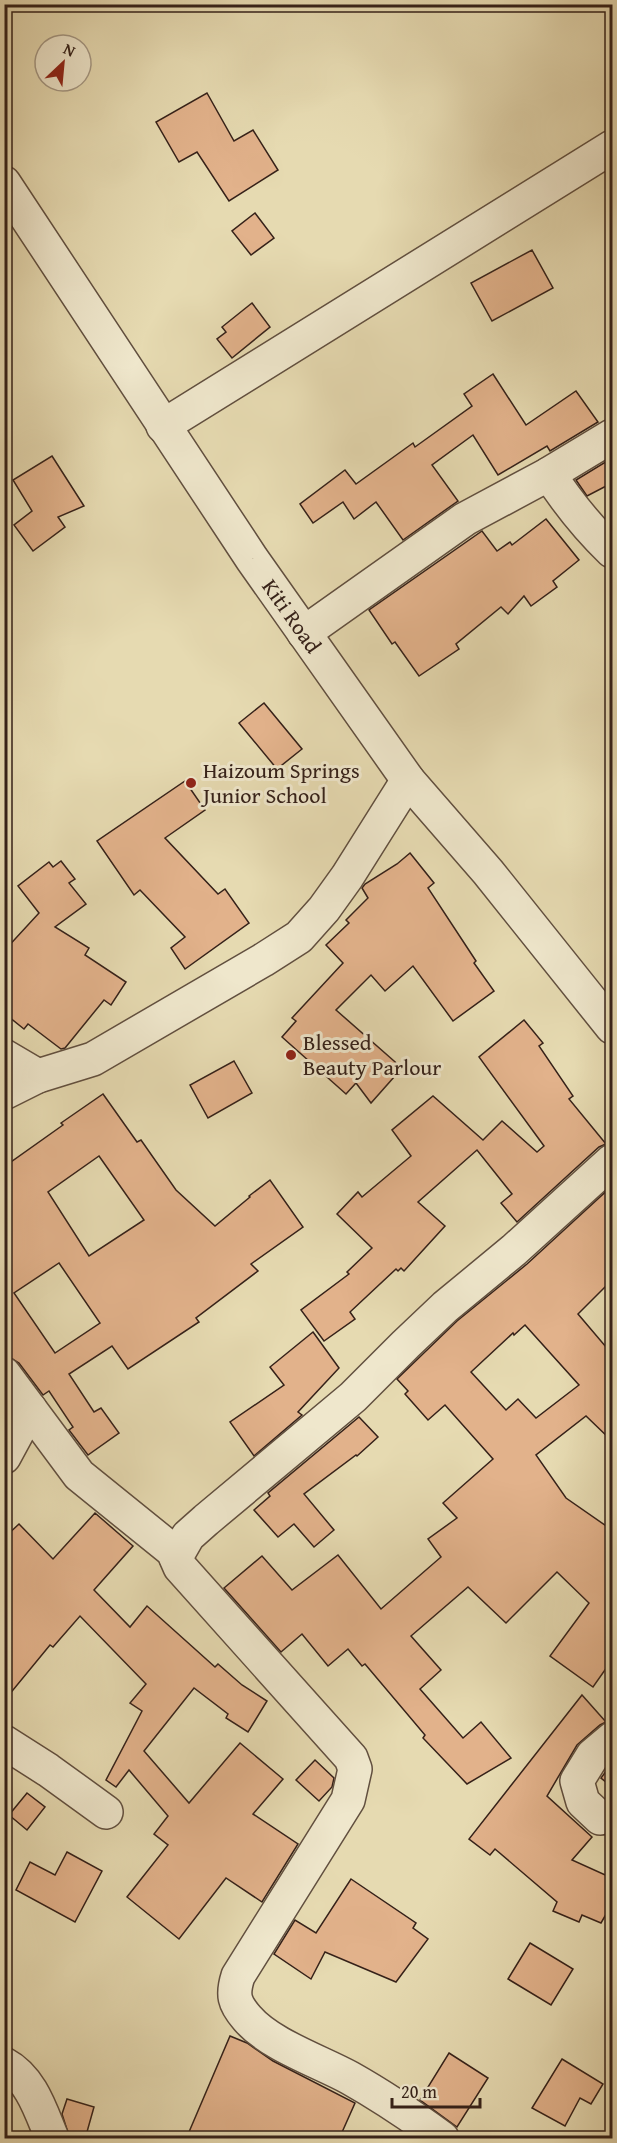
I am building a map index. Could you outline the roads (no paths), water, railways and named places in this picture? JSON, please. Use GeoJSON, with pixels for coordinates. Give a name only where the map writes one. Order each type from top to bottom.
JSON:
{"type":"FeatureCollection","features":[{"type":"Feature","properties":{"kind":"street"},"geometry":{"type":"LineString","coordinates":[[163,426],[612,147]]}},
{"type":"Feature","properties":{"kind":"street","name":"Kiti Road"},"geometry":{"type":"LineString","coordinates":[[4,183],[163,426],[304,633],[408,780],[488,872],[612,1027]]}},
{"type":"Feature","properties":{"kind":"street"},"geometry":{"type":"LineString","coordinates":[[304,633],[465,519],[549,474],[612,436]]}},
{"type":"Feature","properties":{"kind":"street"},"geometry":{"type":"LineString","coordinates":[[549,474],[568,504],[588,528],[612,551]]}},
{"type":"Feature","properties":{"kind":"street"},"geometry":{"type":"LineString","coordinates":[[4,1093],[38,1076],[93,1059],[299,937],[324,909],[347,877],[408,780]]}},
{"type":"Feature","properties":{"kind":"street"},"geometry":{"type":"LineString","coordinates":[[4,1056],[38,1076]]}},
{"type":"Feature","properties":{"kind":"street"},"geometry":{"type":"LineString","coordinates":[[176,1557],[188,1536],[353,1397],[437,1315],[514,1250],[612,1161]]}},
{"type":"Feature","properties":{"kind":"street"},"geometry":{"type":"LineString","coordinates":[[4,1374],[79,1475],[173,1551],[180,1568],[351,1758],[355,1769],[348,1800],[238,1977],[233,1992],[237,2006],[262,2031],[290,2048],[349,2077],[387,2100],[442,2139]]}},
{"type":"Feature","properties":{"kind":"street"},"geometry":{"type":"LineString","coordinates":[[4,1457],[30,1409]]}},
{"type":"Feature","properties":{"kind":"street"},"geometry":{"type":"LineString","coordinates":[[600,1818],[583,1802],[578,1781],[593,1755],[612,1739]]}},
{"type":"Feature","properties":{"kind":"street"},"geometry":{"type":"LineString","coordinates":[[4,1742],[48,1770],[105,1812]]}},
{"type":"Feature","properties":{"kind":"street"},"geometry":{"type":"LineString","coordinates":[[4,2064],[12,2069],[31,2090],[52,2139]]}},
{"type":"Feature","properties":{"kind":"place","name":"Haizoum Springs Junior School"},"geometry":{"type":"Point","coordinates":[191,783]}},
{"type":"Feature","properties":{"kind":"place","name":"Blessed Beauty Parlour"},"geometry":{"type":"Point","coordinates":[291,1055]}}]}
